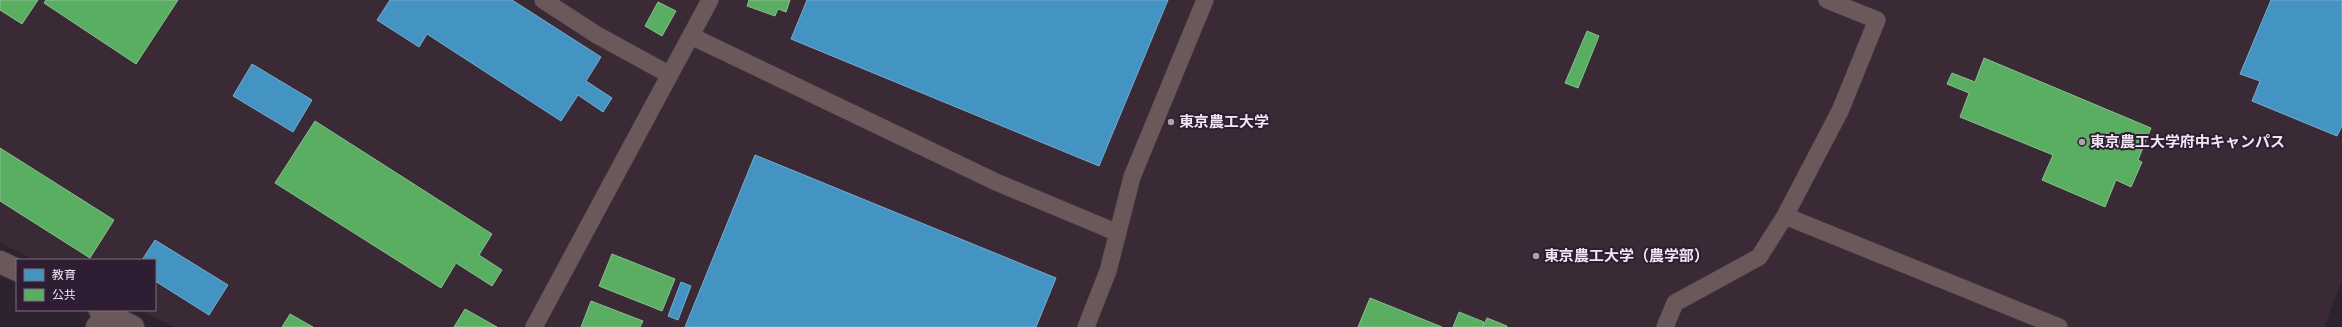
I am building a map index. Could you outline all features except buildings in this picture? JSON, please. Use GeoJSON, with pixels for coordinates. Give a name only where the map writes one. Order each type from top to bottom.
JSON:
{"type":"FeatureCollection","features":[{"type":"Feature","properties":{"kind":"street"},"geometry":{"type":"LineString","coordinates":[[0,262],[16,270]]}},
{"type":"Feature","properties":{"kind":"street"},"geometry":{"type":"LineString","coordinates":[[102,317],[133,327]]}},
{"type":"Feature","properties":{"kind":"lane"},"geometry":{"type":"LineString","coordinates":[[543,0],[597,35],[670,75]]}},
{"type":"Feature","properties":{"kind":"lane"},"geometry":{"type":"LineString","coordinates":[[534,327],[710,0]]}},
{"type":"Feature","properties":{"kind":"lane"},"geometry":{"type":"LineString","coordinates":[[1086,327],[1108,271],[1132,177],[1205,0]]}},
{"type":"Feature","properties":{"kind":"lane"},"geometry":{"type":"LineString","coordinates":[[1665,327],[1674,303],[1759,257],[1785,216],[1840,112],[1877,20],[1827,0]]}},
{"type":"Feature","properties":{"kind":"lane"},"geometry":{"type":"LineString","coordinates":[[691,36],[996,182],[1118,233]]}},
{"type":"Feature","properties":{"kind":"lane"},"geometry":{"type":"LineString","coordinates":[[1785,216],[2059,327]]}},
{"type":"Feature","properties":{"kind":"shaded area","name":"東京農工大学"},"geometry":{"type":"Polygon","coordinates":[[[0,0],[2342,0],[2342,281],[2324,327],[175,327],[141,311],[156,311],[156,259],[33,259],[0,243],[0,0]]]}},
{"type":"Feature","properties":{"kind":"place","name":"東京農工大学"},"geometry":{"type":"Point","coordinates":[1171,122]}},
{"type":"Feature","properties":{"kind":"place","name":"東京農工大学府中キャンパス"},"geometry":{"type":"Point","coordinates":[2082,142]}},
{"type":"Feature","properties":{"kind":"place","name":"東京農工大学（農学部）"},"geometry":{"type":"Point","coordinates":[1536,256]}}]}
